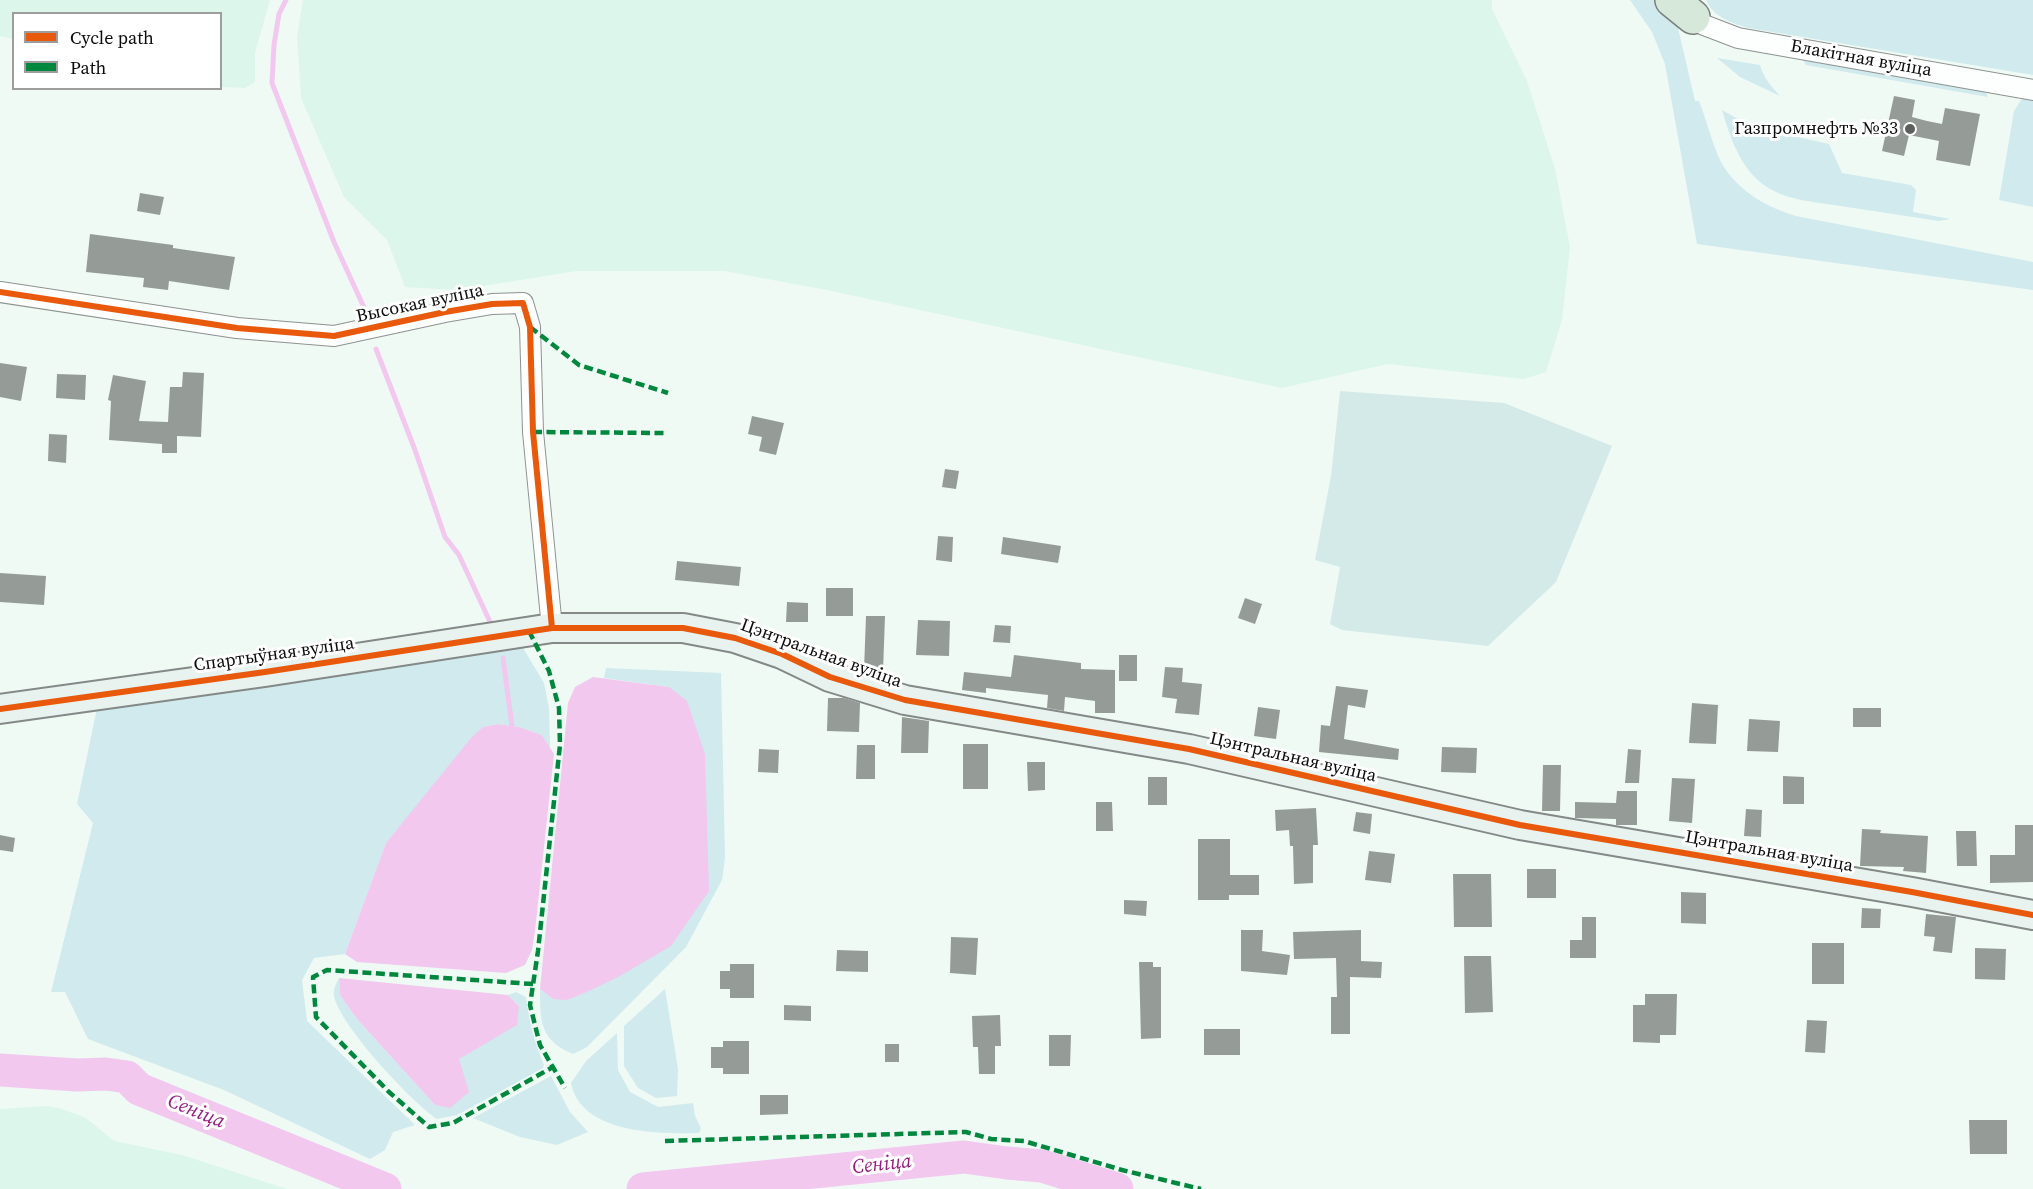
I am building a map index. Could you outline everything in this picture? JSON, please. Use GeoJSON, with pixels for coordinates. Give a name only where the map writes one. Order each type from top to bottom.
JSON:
{"type":"FeatureCollection","features":[{"type":"Feature","properties":{"kind":"street","name":"Блакітная вуліца"},"geometry":{"type":"LineString","coordinates":[[1685,6],[1704,25],[1738,38],[2033,90]]}},
{"type":"Feature","properties":{"kind":"street","name":"Высокая вуліца"},"geometry":{"type":"LineString","coordinates":[[0,292],[237,328],[334,336],[457,310],[492,304],[523,303],[530,327],[533,432],[552,628]]}},
{"type":"Feature","properties":{"kind":"street","name":"Спартыўная вуліца"},"geometry":{"type":"LineString","coordinates":[[0,709],[265,672],[552,628]]}},
{"type":"Feature","properties":{"kind":"street","name":"Цэнтральная вуліца"},"geometry":{"type":"LineString","coordinates":[[552,628],[683,628],[710,633],[735,638],[782,654],[830,677],[905,700],[1189,749],[1520,825],[1912,891],[2033,915]]}},
{"type":"Feature","properties":{"kind":"green space"},"geometry":{"type":"Polygon","coordinates":[[[0,0],[270,0],[255,53],[255,82],[245,88],[222,87],[222,12],[12,12],[12,39],[0,36],[0,0]]]}},
{"type":"Feature","properties":{"kind":"green space"},"geometry":{"type":"Polygon","coordinates":[[[303,0],[1492,0],[1492,9],[1527,81],[1555,169],[1570,247],[1562,320],[1546,372],[1524,379],[1388,364],[1282,388],[827,290],[724,271],[577,271],[458,290],[405,287],[387,240],[344,197],[301,98],[297,37],[303,0]]]}},
{"type":"Feature","properties":{"kind":"green space"},"geometry":{"type":"Polygon","coordinates":[[[47,1106],[86,1118],[114,1141],[182,1155],[287,1189],[0,1189],[0,1109],[47,1106]]]}},
{"type":"Feature","properties":{"kind":"shaded area"},"geometry":{"type":"Polygon","coordinates":[[[1630,0],[1663,0],[1678,28],[1695,101],[1699,101],[1717,154],[1731,176],[1747,192],[1775,208],[1796,216],[2033,262],[2033,290],[1697,244],[1665,64],[1652,32],[1630,0]]]}},
{"type":"Feature","properties":{"kind":"shaded area"},"geometry":{"type":"Polygon","coordinates":[[[1706,0],[2033,0],[2033,75],[1748,28],[1718,15],[1706,0]]]}},
{"type":"Feature","properties":{"kind":"shaded area"},"geometry":{"type":"Polygon","coordinates":[[[1801,57],[1985,91],[1988,97],[1806,65],[1801,57]]]}},
{"type":"Feature","properties":{"kind":"shaded area"},"geometry":{"type":"Polygon","coordinates":[[[1717,58],[1760,65],[1765,77],[1780,96],[1740,77],[1717,58]]]}},
{"type":"Feature","properties":{"kind":"shaded area"},"geometry":{"type":"Polygon","coordinates":[[[2033,95],[2033,207],[1999,200],[2014,111],[2021,100],[2033,95]]]}},
{"type":"Feature","properties":{"kind":"shaded area"},"geometry":{"type":"Polygon","coordinates":[[[1722,110],[1752,127],[1829,144],[1842,173],[1911,185],[1916,190],[1913,212],[1950,219],[1939,221],[1810,202],[1772,190],[1745,166],[1729,133],[1722,110]]]}},
{"type":"Feature","properties":{"kind":"shaded area"},"geometry":{"type":"Polygon","coordinates":[[[1340,391],[1504,403],[1612,446],[1556,582],[1488,646],[1342,630],[1330,624],[1340,567],[1315,560],[1331,476],[1340,391]]]}},
{"type":"Feature","properties":{"kind":"shaded area"},"geometry":{"type":"Polygon","coordinates":[[[520,643],[544,683],[549,708],[550,748],[542,735],[519,727],[498,724],[483,727],[386,843],[345,954],[314,958],[302,980],[307,1021],[415,1125],[393,1132],[385,1150],[370,1159],[224,1090],[88,1039],[65,992],[51,992],[93,823],[77,804],[97,708],[520,643]]]}},
{"type":"Feature","properties":{"kind":"shaded area"},"geometry":{"type":"Polygon","coordinates":[[[606,668],[721,673],[725,858],[722,880],[686,947],[587,1047],[573,1054],[554,1043],[544,1029],[540,989],[553,999],[669,687],[604,678],[606,668]]]}},
{"type":"Feature","properties":{"kind":"shaded area"},"geometry":{"type":"Polygon","coordinates":[[[593,677],[669,687],[687,701],[705,754],[709,891],[671,946],[589,991],[567,1000],[553,999],[540,989],[568,703],[575,687],[593,677]]]}},
{"type":"Feature","properties":{"kind":"shaded area"},"geometry":{"type":"Polygon","coordinates":[[[498,724],[519,727],[542,735],[554,754],[535,931],[532,950],[525,965],[506,973],[357,962],[345,954],[386,843],[471,738],[483,727],[498,724]]]}},
{"type":"Feature","properties":{"kind":"shaded area"},"geometry":{"type":"Polygon","coordinates":[[[339,978],[340,995],[357,1019],[435,1105],[459,1059],[519,1006],[508,995],[516,992],[526,997],[532,1031],[544,1065],[543,1068],[457,1115],[437,1119],[394,1080],[349,1025],[334,996],[334,989],[339,978]]]}},
{"type":"Feature","properties":{"kind":"shaded area"},"geometry":{"type":"Polygon","coordinates":[[[339,978],[508,995],[519,1006],[517,1025],[459,1059],[469,1092],[450,1108],[435,1105],[357,1019],[340,995],[339,978]]]}},
{"type":"Feature","properties":{"kind":"shaded area"},"geometry":{"type":"Polygon","coordinates":[[[665,989],[678,1069],[677,1096],[656,1098],[638,1088],[624,1066],[624,1026],[665,989]]]}},
{"type":"Feature","properties":{"kind":"shaded area"},"geometry":{"type":"Polygon","coordinates":[[[617,1033],[618,1070],[630,1092],[658,1107],[693,1103],[695,1116],[701,1128],[699,1133],[664,1133],[624,1128],[590,1112],[578,1100],[571,1083],[586,1061],[617,1033]]]}},
{"type":"Feature","properties":{"kind":"shaded area"},"geometry":{"type":"Polygon","coordinates":[[[551,1076],[570,1112],[588,1132],[557,1145],[520,1137],[473,1118],[551,1076]]]}},
{"type":"Feature","properties":{"kind":"building"},"geometry":{"type":"Polygon","coordinates":[[[1894,96],[1915,100],[1912,117],[1927,121],[1942,124],[1945,108],[1980,114],[1970,166],[1936,160],[1939,141],[1909,135],[1904,156],[1882,151],[1894,96]]]}},
{"type":"Feature","properties":{"kind":"building"},"geometry":{"type":"Polygon","coordinates":[[[140,193],[164,197],[160,215],[137,211],[140,193]]]}},
{"type":"Feature","properties":{"kind":"building"},"geometry":{"type":"Polygon","coordinates":[[[90,234],[173,245],[173,248],[235,257],[229,290],[169,281],[168,290],[143,287],[144,278],[86,272],[90,234]]]}},
{"type":"Feature","properties":{"kind":"building"},"geometry":{"type":"Polygon","coordinates":[[[0,363],[27,367],[21,401],[0,397],[0,363]]]}},
{"type":"Feature","properties":{"kind":"building"},"geometry":{"type":"Polygon","coordinates":[[[183,372],[204,373],[201,437],[177,436],[177,453],[162,453],[162,444],[109,440],[111,401],[108,400],[113,375],[146,381],[139,421],[168,422],[170,387],[182,387],[183,372]]]}},
{"type":"Feature","properties":{"kind":"building"},"geometry":{"type":"Polygon","coordinates":[[[57,374],[86,375],[85,400],[56,398],[57,374]]]}},
{"type":"Feature","properties":{"kind":"building"},"geometry":{"type":"Polygon","coordinates":[[[752,416],[784,423],[776,455],[759,451],[762,437],[748,434],[752,416]]]}},
{"type":"Feature","properties":{"kind":"building"},"geometry":{"type":"Polygon","coordinates":[[[49,434],[67,435],[66,463],[48,461],[49,434]]]}},
{"type":"Feature","properties":{"kind":"building"},"geometry":{"type":"Polygon","coordinates":[[[945,469],[959,471],[956,489],[942,487],[945,469]]]}},
{"type":"Feature","properties":{"kind":"building"},"geometry":{"type":"Polygon","coordinates":[[[938,536],[953,537],[952,562],[936,560],[938,536]]]}},
{"type":"Feature","properties":{"kind":"building"},"geometry":{"type":"Polygon","coordinates":[[[1003,537],[1061,546],[1058,563],[1001,554],[1003,537]]]}},
{"type":"Feature","properties":{"kind":"building"},"geometry":{"type":"Polygon","coordinates":[[[677,561],[741,567],[739,586],[675,580],[677,561]]]}},
{"type":"Feature","properties":{"kind":"building"},"geometry":{"type":"Polygon","coordinates":[[[0,573],[46,576],[44,605],[0,602],[0,573]]]}},
{"type":"Feature","properties":{"kind":"building"},"geometry":{"type":"Polygon","coordinates":[[[826,588],[853,588],[853,616],[826,616],[826,588]]]}},
{"type":"Feature","properties":{"kind":"building"},"geometry":{"type":"Polygon","coordinates":[[[1245,598],[1262,604],[1255,624],[1238,618],[1245,598]]]}},
{"type":"Feature","properties":{"kind":"building"},"geometry":{"type":"Polygon","coordinates":[[[787,602],[808,603],[808,622],[786,622],[787,602]]]}},
{"type":"Feature","properties":{"kind":"building"},"geometry":{"type":"Polygon","coordinates":[[[866,616],[885,616],[883,672],[864,670],[866,616]]]}},
{"type":"Feature","properties":{"kind":"building"},"geometry":{"type":"Polygon","coordinates":[[[918,620],[950,621],[949,656],[916,655],[918,620]]]}},
{"type":"Feature","properties":{"kind":"building"},"geometry":{"type":"Polygon","coordinates":[[[995,625],[1011,626],[1010,643],[993,642],[995,625]]]}},
{"type":"Feature","properties":{"kind":"building"},"geometry":{"type":"Polygon","coordinates":[[[1014,655],[1081,663],[1081,669],[1115,670],[1115,713],[1095,713],[1095,701],[1065,697],[1064,711],[1047,708],[1048,695],[986,688],[986,693],[962,690],[964,672],[1011,677],[1014,655]]]}},
{"type":"Feature","properties":{"kind":"building"},"geometry":{"type":"Polygon","coordinates":[[[1119,655],[1137,655],[1137,681],[1119,681],[1119,655]]]}},
{"type":"Feature","properties":{"kind":"building"},"geometry":{"type":"Polygon","coordinates":[[[1165,667],[1183,668],[1182,682],[1202,684],[1199,715],[1175,713],[1177,699],[1162,697],[1165,667]]]}},
{"type":"Feature","properties":{"kind":"building"},"geometry":{"type":"Polygon","coordinates":[[[1336,686],[1368,690],[1365,708],[1348,705],[1344,739],[1399,749],[1398,760],[1319,752],[1321,725],[1330,726],[1336,686]]]}},
{"type":"Feature","properties":{"kind":"building"},"geometry":{"type":"Polygon","coordinates":[[[828,698],[844,698],[860,703],[859,732],[827,731],[828,698]]]}},
{"type":"Feature","properties":{"kind":"building"},"geometry":{"type":"Polygon","coordinates":[[[1692,703],[1718,705],[1716,744],[1689,743],[1692,703]]]}},
{"type":"Feature","properties":{"kind":"building"},"geometry":{"type":"Polygon","coordinates":[[[1258,707],[1280,710],[1276,739],[1254,736],[1258,707]]]}},
{"type":"Feature","properties":{"kind":"building"},"geometry":{"type":"Polygon","coordinates":[[[1853,708],[1881,708],[1881,727],[1853,727],[1853,708]]]}},
{"type":"Feature","properties":{"kind":"building"},"geometry":{"type":"Polygon","coordinates":[[[902,717],[929,721],[928,753],[901,753],[902,717]]]}},
{"type":"Feature","properties":{"kind":"building"},"geometry":{"type":"Polygon","coordinates":[[[1749,719],[1780,721],[1778,752],[1747,751],[1749,719]]]}},
{"type":"Feature","properties":{"kind":"building"},"geometry":{"type":"Polygon","coordinates":[[[963,744],[988,744],[988,789],[963,789],[963,744]]]}},
{"type":"Feature","properties":{"kind":"building"},"geometry":{"type":"Polygon","coordinates":[[[857,745],[875,745],[875,779],[856,779],[857,745]]]}},
{"type":"Feature","properties":{"kind":"building"},"geometry":{"type":"Polygon","coordinates":[[[1442,747],[1477,748],[1476,773],[1441,772],[1442,747]]]}},
{"type":"Feature","properties":{"kind":"building"},"geometry":{"type":"Polygon","coordinates":[[[759,749],[779,750],[778,773],[758,772],[759,749]]]}},
{"type":"Feature","properties":{"kind":"building"},"geometry":{"type":"Polygon","coordinates":[[[1628,749],[1641,750],[1639,783],[1625,783],[1628,749]]]}},
{"type":"Feature","properties":{"kind":"building"},"geometry":{"type":"Polygon","coordinates":[[[1027,762],[1045,762],[1045,790],[1028,791],[1027,762]]]}},
{"type":"Feature","properties":{"kind":"building"},"geometry":{"type":"Polygon","coordinates":[[[1543,765],[1561,765],[1560,811],[1542,811],[1543,765]]]}},
{"type":"Feature","properties":{"kind":"building"},"geometry":{"type":"Polygon","coordinates":[[[1783,776],[1804,777],[1804,804],[1783,804],[1783,776]]]}},
{"type":"Feature","properties":{"kind":"building"},"geometry":{"type":"Polygon","coordinates":[[[1148,777],[1167,777],[1167,805],[1148,805],[1148,777]]]}},
{"type":"Feature","properties":{"kind":"building"},"geometry":{"type":"Polygon","coordinates":[[[1672,778],[1695,779],[1692,823],[1669,821],[1672,778]]]}},
{"type":"Feature","properties":{"kind":"building"},"geometry":{"type":"Polygon","coordinates":[[[1617,791],[1637,791],[1637,825],[1616,825],[1616,819],[1575,818],[1575,802],[1616,803],[1617,791]]]}},
{"type":"Feature","properties":{"kind":"building"},"geometry":{"type":"Polygon","coordinates":[[[1096,802],[1112,802],[1113,831],[1096,831],[1096,802]]]}},
{"type":"Feature","properties":{"kind":"building"},"geometry":{"type":"Polygon","coordinates":[[[1316,808],[1318,845],[1313,845],[1313,883],[1294,884],[1293,846],[1290,846],[1289,830],[1276,831],[1275,810],[1316,808]]]}},
{"type":"Feature","properties":{"kind":"building"},"geometry":{"type":"Polygon","coordinates":[[[1746,809],[1762,810],[1761,837],[1744,836],[1746,809]]]}},
{"type":"Feature","properties":{"kind":"building"},"geometry":{"type":"Polygon","coordinates":[[[1356,812],[1372,814],[1370,834],[1353,831],[1356,812]]]}},
{"type":"Feature","properties":{"kind":"building"},"geometry":{"type":"Polygon","coordinates":[[[2015,825],[2033,825],[2033,882],[1990,883],[1990,855],[2015,855],[2015,825]]]}},
{"type":"Feature","properties":{"kind":"building"},"geometry":{"type":"Polygon","coordinates":[[[1862,829],[1881,830],[1880,833],[1928,836],[1926,873],[1903,871],[1904,867],[1860,866],[1862,829]]]}},
{"type":"Feature","properties":{"kind":"building"},"geometry":{"type":"Polygon","coordinates":[[[1956,831],[1976,831],[1977,866],[1957,866],[1956,831]]]}},
{"type":"Feature","properties":{"kind":"building"},"geometry":{"type":"Polygon","coordinates":[[[0,835],[15,838],[13,852],[0,850],[0,835]]]}},
{"type":"Feature","properties":{"kind":"building"},"geometry":{"type":"Polygon","coordinates":[[[1198,839],[1230,839],[1230,875],[1259,875],[1259,895],[1229,895],[1229,900],[1198,900],[1198,839]]]}},
{"type":"Feature","properties":{"kind":"building"},"geometry":{"type":"Polygon","coordinates":[[[1369,851],[1395,854],[1391,883],[1365,880],[1369,851]]]}},
{"type":"Feature","properties":{"kind":"building"},"geometry":{"type":"Polygon","coordinates":[[[1527,869],[1556,869],[1556,898],[1527,898],[1527,869]]]}},
{"type":"Feature","properties":{"kind":"building"},"geometry":{"type":"Polygon","coordinates":[[[1453,874],[1491,874],[1492,927],[1454,927],[1453,874]]]}},
{"type":"Feature","properties":{"kind":"building"},"geometry":{"type":"Polygon","coordinates":[[[1681,892],[1706,893],[1706,924],[1681,923],[1681,892]]]}},
{"type":"Feature","properties":{"kind":"building"},"geometry":{"type":"Polygon","coordinates":[[[1124,900],[1147,901],[1146,916],[1124,914],[1124,900]]]}},
{"type":"Feature","properties":{"kind":"building"},"geometry":{"type":"Polygon","coordinates":[[[1862,908],[1881,909],[1880,928],[1861,928],[1862,908]]]}},
{"type":"Feature","properties":{"kind":"building"},"geometry":{"type":"Polygon","coordinates":[[[1926,914],[1956,917],[1952,953],[1933,951],[1935,937],[1924,936],[1926,914]]]}},
{"type":"Feature","properties":{"kind":"building"},"geometry":{"type":"Polygon","coordinates":[[[1582,917],[1596,917],[1596,958],[1570,958],[1570,940],[1582,940],[1582,917]]]}},
{"type":"Feature","properties":{"kind":"building"},"geometry":{"type":"Polygon","coordinates":[[[1241,930],[1263,930],[1262,951],[1290,955],[1287,975],[1241,971],[1241,930]]]}},
{"type":"Feature","properties":{"kind":"building"},"geometry":{"type":"Polygon","coordinates":[[[1361,930],[1361,961],[1382,962],[1381,978],[1350,977],[1350,1034],[1331,1034],[1331,997],[1337,997],[1336,958],[1294,959],[1293,932],[1361,930]]]}},
{"type":"Feature","properties":{"kind":"building"},"geometry":{"type":"Polygon","coordinates":[[[951,937],[978,938],[976,975],[950,973],[951,937]]]}},
{"type":"Feature","properties":{"kind":"building"},"geometry":{"type":"Polygon","coordinates":[[[1812,943],[1844,943],[1844,984],[1812,984],[1812,943]]]}},
{"type":"Feature","properties":{"kind":"building"},"geometry":{"type":"Polygon","coordinates":[[[1975,948],[2006,949],[2005,980],[1975,979],[1975,948]]]}},
{"type":"Feature","properties":{"kind":"building"},"geometry":{"type":"Polygon","coordinates":[[[837,950],[868,951],[868,972],[836,971],[837,950]]]}},
{"type":"Feature","properties":{"kind":"building"},"geometry":{"type":"Polygon","coordinates":[[[1464,956],[1491,956],[1493,1012],[1465,1013],[1464,956]]]}},
{"type":"Feature","properties":{"kind":"building"},"geometry":{"type":"Polygon","coordinates":[[[1139,962],[1153,962],[1153,967],[1161,967],[1161,1038],[1141,1039],[1139,962]]]}},
{"type":"Feature","properties":{"kind":"building"},"geometry":{"type":"Polygon","coordinates":[[[730,964],[754,964],[754,998],[730,998],[730,989],[720,989],[720,971],[730,971],[730,964]]]}},
{"type":"Feature","properties":{"kind":"building"},"geometry":{"type":"Polygon","coordinates":[[[1645,994],[1677,994],[1676,1035],[1660,1035],[1660,1043],[1633,1042],[1633,1005],[1645,1005],[1645,994]]]}},
{"type":"Feature","properties":{"kind":"building"},"geometry":{"type":"Polygon","coordinates":[[[784,1005],[811,1006],[811,1021],[784,1020],[784,1005]]]}},
{"type":"Feature","properties":{"kind":"building"},"geometry":{"type":"Polygon","coordinates":[[[1000,1015],[1001,1046],[995,1046],[995,1074],[979,1074],[978,1047],[973,1047],[972,1016],[1000,1015]]]}},
{"type":"Feature","properties":{"kind":"building"},"geometry":{"type":"Polygon","coordinates":[[[1807,1020],[1827,1021],[1825,1053],[1805,1052],[1807,1020]]]}},
{"type":"Feature","properties":{"kind":"building"},"geometry":{"type":"Polygon","coordinates":[[[1204,1029],[1240,1029],[1240,1055],[1204,1055],[1204,1029]]]}},
{"type":"Feature","properties":{"kind":"building"},"geometry":{"type":"Polygon","coordinates":[[[1049,1035],[1071,1035],[1070,1066],[1049,1066],[1049,1035]]]}},
{"type":"Feature","properties":{"kind":"building"},"geometry":{"type":"Polygon","coordinates":[[[723,1041],[749,1041],[749,1074],[723,1074],[723,1068],[711,1068],[711,1047],[723,1047],[723,1041]]]}},
{"type":"Feature","properties":{"kind":"building"},"geometry":{"type":"Polygon","coordinates":[[[885,1044],[899,1044],[899,1062],[885,1062],[885,1044]]]}},
{"type":"Feature","properties":{"kind":"building"},"geometry":{"type":"Polygon","coordinates":[[[760,1095],[788,1095],[788,1114],[760,1115],[760,1095]]]}},
{"type":"Feature","properties":{"kind":"building"},"geometry":{"type":"Polygon","coordinates":[[[1969,1120],[2007,1120],[2007,1154],[1970,1154],[1969,1120]]]}},
{"type":"Feature","properties":{"kind":"waterway"},"geometry":{"type":"LineString","coordinates":[[286,0],[279,14],[274,45],[272,83],[334,242],[367,314]]}},
{"type":"Feature","properties":{"kind":"waterway"},"geometry":{"type":"LineString","coordinates":[[376,349],[415,450],[445,537],[459,555],[491,624]]}},
{"type":"Feature","properties":{"kind":"waterway"},"geometry":{"type":"LineString","coordinates":[[503,658],[512,726]]}},
{"type":"Feature","properties":{"kind":"waterway","name":"Сеніца"},"geometry":{"type":"LineString","coordinates":[[0,1070],[77,1075],[106,1074],[127,1077],[139,1089],[385,1189]]}},
{"type":"Feature","properties":{"kind":"waterway","name":"Сеніца"},"geometry":{"type":"LineString","coordinates":[[643,1189],[964,1157],[1042,1166],[1117,1189]]}},
{"type":"Feature","properties":{"kind":"marked path"},"geometry":{"type":"LineString","coordinates":[[530,327],[579,365],[668,393]]}},
{"type":"Feature","properties":{"kind":"marked path"},"geometry":{"type":"LineString","coordinates":[[533,432],[665,433]]}},
{"type":"Feature","properties":{"kind":"marked path"},"geometry":{"type":"LineString","coordinates":[[529,631],[549,671],[559,708],[560,745],[530,1005],[540,1045],[565,1088]]}},
{"type":"Feature","properties":{"kind":"marked path"},"geometry":{"type":"LineString","coordinates":[[533,984],[327,970],[313,977],[316,1017],[389,1092],[429,1127],[453,1123],[553,1067]]}},
{"type":"Feature","properties":{"kind":"marked path"},"geometry":{"type":"LineString","coordinates":[[665,1141],[966,1132],[991,1139],[1024,1141],[1122,1170],[1201,1189]]}},
{"type":"Feature","properties":{"kind":"cycle path"},"geometry":{"type":"LineString","coordinates":[[0,292],[237,328],[334,336],[445,312],[492,304],[523,303],[530,327],[533,432],[552,628]]}},
{"type":"Feature","properties":{"kind":"cycle path"},"geometry":{"type":"LineString","coordinates":[[0,709],[265,672],[552,628],[683,628],[735,638],[782,654],[830,677],[905,700],[1189,749],[1520,825],[2033,915]]}},
{"type":"Feature","properties":{"kind":"place","name":"Газпромнефть №33"},"geometry":{"type":"Point","coordinates":[1910,129]}}]}
